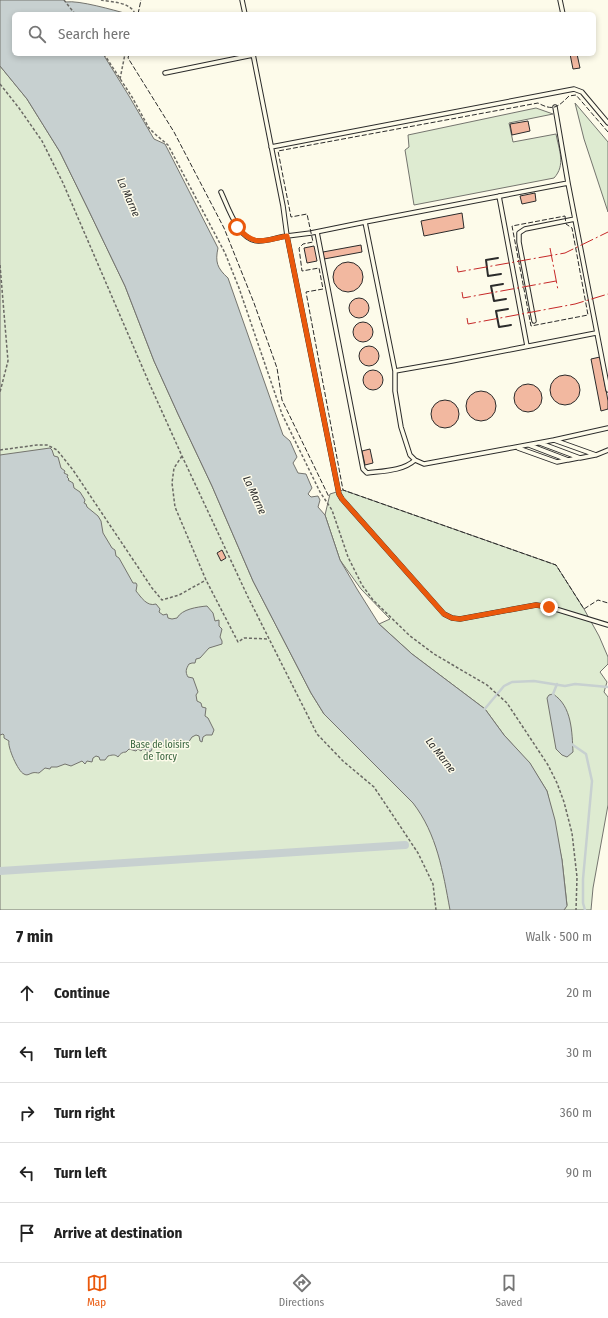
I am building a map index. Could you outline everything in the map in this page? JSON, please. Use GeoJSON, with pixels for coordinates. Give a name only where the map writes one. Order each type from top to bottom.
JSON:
{"type":"FeatureCollection","features":[{"type":"Feature","properties":{"kind":"lane"},"geometry":{"type":"LineString","coordinates":[[242,0],[245,12]]}},
{"type":"Feature","properties":{"kind":"lane"},"geometry":{"type":"LineString","coordinates":[[560,0],[563,12]]}},
{"type":"Feature","properties":{"kind":"lane"},"geometry":{"type":"LineString","coordinates":[[164,73],[248,56]]}},
{"type":"Feature","properties":{"kind":"lane"},"geometry":{"type":"LineString","coordinates":[[253,56],[287,236],[339,494],[342,499],[444,614],[452,618],[460,619],[536,605],[549,607],[608,625]]}},
{"type":"Feature","properties":{"kind":"lane"},"geometry":{"type":"LineString","coordinates":[[271,147],[574,89],[582,92],[608,123]]}},
{"type":"Feature","properties":{"kind":"lane"},"geometry":{"type":"LineString","coordinates":[[555,107],[596,333],[608,390]]}},
{"type":"Feature","properties":{"kind":"lane"},"geometry":{"type":"LineString","coordinates":[[221,192],[237,227],[251,240],[258,242],[317,232],[568,182]]}},
{"type":"Feature","properties":{"kind":"lane"},"geometry":{"type":"LineString","coordinates":[[499,196],[527,346]]}},
{"type":"Feature","properties":{"kind":"lane"},"geometry":{"type":"LineString","coordinates":[[534,321],[519,242],[519,233],[525,229],[575,219]]}},
{"type":"Feature","properties":{"kind":"lane"},"geometry":{"type":"LineString","coordinates":[[364,222],[395,371],[395,391],[401,427],[410,456],[424,464],[554,440],[608,428]]}},
{"type":"Feature","properties":{"kind":"lane"},"geometry":{"type":"LineString","coordinates":[[317,232],[363,469],[367,473],[403,467],[409,465],[415,460]]}},
{"type":"Feature","properties":{"kind":"lane"},"geometry":{"type":"LineString","coordinates":[[395,371],[596,333]]}},
{"type":"Feature","properties":{"kind":"lane"},"geometry":{"type":"LineString","coordinates":[[554,440],[596,455]]}},
{"type":"Feature","properties":{"kind":"lane"},"geometry":{"type":"LineString","coordinates":[[538,443],[580,458]]}},
{"type":"Feature","properties":{"kind":"lane"},"geometry":{"type":"LineString","coordinates":[[528,445],[568,460]]}},
{"type":"Feature","properties":{"kind":"lane"},"geometry":{"type":"LineString","coordinates":[[517,447],[557,462],[596,455],[608,450]]}},
{"type":"Feature","properties":{"kind":"path"},"geometry":{"type":"LineString","coordinates":[[64,0],[73,12]]}},
{"type":"Feature","properties":{"kind":"path"},"geometry":{"type":"LineString","coordinates":[[101,0],[125,5],[132,8],[134,12]]}},
{"type":"Feature","properties":{"kind":"path"},"geometry":{"type":"LineString","coordinates":[[105,56],[149,128],[168,146],[225,253],[282,414],[320,492],[332,510],[348,557],[362,585],[374,600],[410,636],[434,654],[476,678],[502,698],[507,703],[548,765],[564,802],[572,833],[577,877],[576,910]]}},
{"type":"Feature","properties":{"kind":"path"},"geometry":{"type":"LineString","coordinates":[[120,79],[125,56]]}},
{"type":"Feature","properties":{"kind":"path"},"geometry":{"type":"LineString","coordinates":[[0,84],[42,141],[63,184],[182,456],[317,734],[343,761],[374,787],[418,853],[433,884],[436,910]]}},
{"type":"Feature","properties":{"kind":"path"},"geometry":{"type":"LineString","coordinates":[[0,265],[8,361],[0,392]]}},
{"type":"Feature","properties":{"kind":"path"},"geometry":{"type":"LineString","coordinates":[[0,450],[47,445],[57,450],[73,470],[152,588],[162,600],[179,595],[206,580]]}},
{"type":"Feature","properties":{"kind":"path"},"geometry":{"type":"LineString","coordinates":[[182,456],[174,468],[172,483],[175,507],[206,580],[238,642],[244,638],[270,639]]}},
{"type":"Feature","properties":{"kind":"green space","name":"Base de loisirs de Torcy"},"geometry":{"type":"Polygon","coordinates":[[[0,66],[27,99],[60,152],[125,286],[154,361],[212,486],[253,581],[311,693],[324,714],[427,816],[456,910],[0,910],[0,66]]]}},
{"type":"Feature","properties":{"kind":"green space"},"geometry":{"type":"Polygon","coordinates":[[[575,103],[608,142],[608,212],[584,139],[575,103]]]}},
{"type":"Feature","properties":{"kind":"green space"},"geometry":{"type":"Polygon","coordinates":[[[536,108],[553,114],[509,123],[513,142],[556,134],[561,163],[558,173],[554,178],[414,205],[405,150],[409,147],[408,135],[536,108]]]}},
{"type":"Feature","properties":{"kind":"green space"},"geometry":{"type":"Polygon","coordinates":[[[343,490],[556,565],[584,609],[599,636],[608,657],[608,664],[600,672],[607,682],[604,692],[608,697],[608,805],[593,888],[591,910],[564,910],[567,905],[562,860],[547,791],[530,764],[504,735],[485,709],[412,654],[379,624],[390,619],[361,589],[340,560],[325,515],[330,494],[343,490]]]}},
{"type":"Feature","properties":{"kind":"water","name":"La Marne"},"geometry":{"type":"Polygon","coordinates":[[[0,0],[64,0],[66,2],[87,4],[120,12],[12,12],[12,56],[104,56],[154,139],[165,144],[218,248],[217,261],[219,268],[228,278],[283,435],[290,441],[297,457],[293,463],[298,473],[306,474],[312,488],[308,494],[311,497],[318,496],[320,500],[318,507],[325,515],[340,560],[357,589],[379,624],[412,654],[485,709],[504,735],[530,763],[547,791],[555,820],[562,860],[567,906],[564,910],[450,910],[438,854],[428,827],[421,815],[413,803],[324,714],[311,693],[253,581],[212,486],[154,361],[125,286],[60,152],[27,99],[0,66],[0,0]]]}},
{"type":"Feature","properties":{"kind":"water"},"geometry":{"type":"Polygon","coordinates":[[[50,448],[54,456],[58,457],[61,468],[65,471],[64,473],[68,475],[68,480],[73,483],[74,488],[80,492],[85,500],[84,503],[98,516],[101,521],[103,533],[112,548],[115,550],[116,556],[119,558],[133,583],[136,583],[136,591],[142,599],[147,603],[153,605],[156,604],[160,609],[159,612],[163,615],[167,614],[168,618],[177,618],[182,612],[207,606],[213,613],[215,621],[219,620],[219,626],[222,629],[220,637],[222,644],[209,648],[200,658],[196,659],[195,663],[189,664],[186,670],[188,677],[193,678],[198,692],[196,695],[197,701],[201,703],[202,707],[206,708],[205,716],[208,718],[214,730],[212,735],[206,735],[203,737],[202,742],[200,741],[199,736],[196,735],[192,737],[188,743],[185,741],[175,741],[162,747],[159,745],[153,747],[151,751],[147,752],[145,749],[141,751],[138,749],[136,751],[129,749],[126,752],[121,753],[118,757],[116,755],[112,755],[108,756],[105,760],[100,760],[99,757],[96,756],[93,758],[92,762],[87,761],[85,764],[82,761],[71,766],[65,764],[57,767],[51,767],[50,769],[45,768],[39,773],[26,775],[16,764],[9,741],[4,738],[3,734],[0,735],[0,455],[50,448]]]}},
{"type":"Feature","properties":{"kind":"water"},"geometry":{"type":"Polygon","coordinates":[[[553,694],[564,705],[570,720],[573,752],[567,757],[562,755],[556,749],[547,698],[549,695],[553,694]]]}},
{"type":"Feature","properties":{"kind":"building"},"geometry":{"type":"Polygon","coordinates":[[[570,56],[577,56],[580,68],[573,69],[570,56]]]}},
{"type":"Feature","properties":{"kind":"building"},"geometry":{"type":"Polygon","coordinates":[[[528,121],[530,131],[512,135],[510,124],[528,121]]]}},
{"type":"Feature","properties":{"kind":"building"},"geometry":{"type":"Polygon","coordinates":[[[535,193],[536,201],[522,204],[520,196],[535,193]]]}},
{"type":"Feature","properties":{"kind":"building"},"geometry":{"type":"Polygon","coordinates":[[[462,213],[464,228],[424,236],[421,221],[462,213]]]}},
{"type":"Feature","properties":{"kind":"building"},"geometry":{"type":"Polygon","coordinates":[[[361,245],[362,252],[324,259],[323,252],[361,245]]]}},
{"type":"Feature","properties":{"kind":"building"},"geometry":{"type":"Polygon","coordinates":[[[314,246],[317,261],[307,263],[304,248],[314,246]]]}},
{"type":"Feature","properties":{"kind":"building"},"geometry":{"type":"Polygon","coordinates":[[[348,262],[354,263],[362,271],[362,283],[354,291],[348,292],[342,291],[334,283],[333,277],[334,271],[342,263],[348,262]]]}},
{"type":"Feature","properties":{"kind":"building"},"geometry":{"type":"Polygon","coordinates":[[[359,298],[366,301],[369,308],[366,315],[359,318],[352,315],[349,308],[352,301],[359,298]]]}},
{"type":"Feature","properties":{"kind":"building"},"geometry":{"type":"Polygon","coordinates":[[[363,322],[370,325],[373,332],[370,339],[363,342],[356,339],[353,332],[356,325],[363,322]]]}},
{"type":"Feature","properties":{"kind":"building"},"geometry":{"type":"Polygon","coordinates":[[[369,346],[376,349],[379,356],[376,363],[369,366],[362,363],[359,356],[362,349],[369,346]]]}},
{"type":"Feature","properties":{"kind":"building"},"geometry":{"type":"Polygon","coordinates":[[[600,357],[608,401],[608,409],[601,411],[591,359],[600,357]]]}},
{"type":"Feature","properties":{"kind":"building"},"geometry":{"type":"Polygon","coordinates":[[[373,370],[380,373],[383,380],[380,387],[373,390],[366,387],[363,380],[366,373],[373,370]]]}},
{"type":"Feature","properties":{"kind":"building"},"geometry":{"type":"Polygon","coordinates":[[[565,375],[575,380],[580,390],[575,400],[565,405],[555,400],[550,390],[555,380],[565,375]]]}},
{"type":"Feature","properties":{"kind":"building"},"geometry":{"type":"Polygon","coordinates":[[[528,384],[538,388],[542,398],[538,408],[528,412],[518,408],[514,398],[518,388],[528,384]]]}},
{"type":"Feature","properties":{"kind":"building"},"geometry":{"type":"Polygon","coordinates":[[[481,391],[492,395],[496,406],[492,417],[481,421],[470,417],[466,406],[470,395],[481,391]]]}},
{"type":"Feature","properties":{"kind":"building"},"geometry":{"type":"Polygon","coordinates":[[[445,400],[455,404],[459,414],[455,424],[445,428],[435,424],[431,414],[435,404],[445,400]]]}},
{"type":"Feature","properties":{"kind":"building"},"geometry":{"type":"Polygon","coordinates":[[[370,449],[373,463],[365,465],[362,451],[370,449]]]}},
{"type":"Feature","properties":{"kind":"building"},"geometry":{"type":"Polygon","coordinates":[[[222,550],[226,558],[221,561],[217,553],[222,550]]]}},
{"type":"Feature","properties":{"kind":"waterway"},"geometry":{"type":"LineString","coordinates":[[483,711],[504,686],[512,682],[534,681],[565,686],[575,684],[608,687]]}},
{"type":"Feature","properties":{"kind":"waterway"},"geometry":{"type":"LineString","coordinates":[[554,697],[553,694],[557,684]]}},
{"type":"Feature","properties":{"kind":"waterway"},"geometry":{"type":"LineString","coordinates":[[570,743],[586,754],[592,781],[583,879],[583,903],[585,910]]}},
{"type":"Feature","properties":{"kind":"waterway"},"geometry":{"type":"LineString","coordinates":[[0,871],[405,845]]}},
{"type":"Feature","properties":{"kind":"fence"},"geometry":{"type":"LineString","coordinates":[[138,12],[141,0]]}},
{"type":"Feature","properties":{"kind":"fence"},"geometry":{"type":"LineString","coordinates":[[128,56],[128,58],[174,132],[224,228],[254,303],[277,368],[282,400],[329,497]]}},
{"type":"Feature","properties":{"kind":"fence"},"geometry":{"type":"LineString","coordinates":[[608,132],[576,95],[569,96],[555,107],[547,107],[538,103],[278,151],[291,217],[307,214],[313,242],[303,244],[299,248],[302,271],[319,268],[323,289],[306,292],[343,490],[556,565],[584,609],[598,600],[608,603]]}},
{"type":"Feature","properties":{"kind":"fence"},"geometry":{"type":"LineString","coordinates":[[565,216],[566,224],[572,228],[588,315],[531,326],[512,226],[565,216]]}},
{"type":"Feature","properties":{"kind":"wall"},"geometry":{"type":"LineString","coordinates":[[498,258],[486,260],[488,276],[501,274]]}},
{"type":"Feature","properties":{"kind":"wall"},"geometry":{"type":"LineString","coordinates":[[503,284],[491,286],[494,301],[506,299]]}},
{"type":"Feature","properties":{"kind":"wall"},"geometry":{"type":"LineString","coordinates":[[508,309],[496,311],[499,327],[511,325]]}},
{"type":"Feature","properties":{"kind":"power"},"geometry":{"type":"LineString","coordinates":[[457,266],[458,272],[565,253],[608,232]]}},
{"type":"Feature","properties":{"kind":"power"},"geometry":{"type":"LineString","coordinates":[[550,248],[558,290]]}},
{"type":"Feature","properties":{"kind":"power"},"geometry":{"type":"LineString","coordinates":[[462,292],[463,298],[556,281]]}},
{"type":"Feature","properties":{"kind":"power"},"geometry":{"type":"LineString","coordinates":[[467,318],[468,324],[575,304],[608,294]]}},
{"type":"Feature","properties":{"kind":"route"},"geometry":{"type":"LineString","coordinates":[[237,227],[251,240],[258,242],[287,236],[339,494],[342,499],[444,614],[452,618],[460,619],[536,605],[549,607]]}}]}
